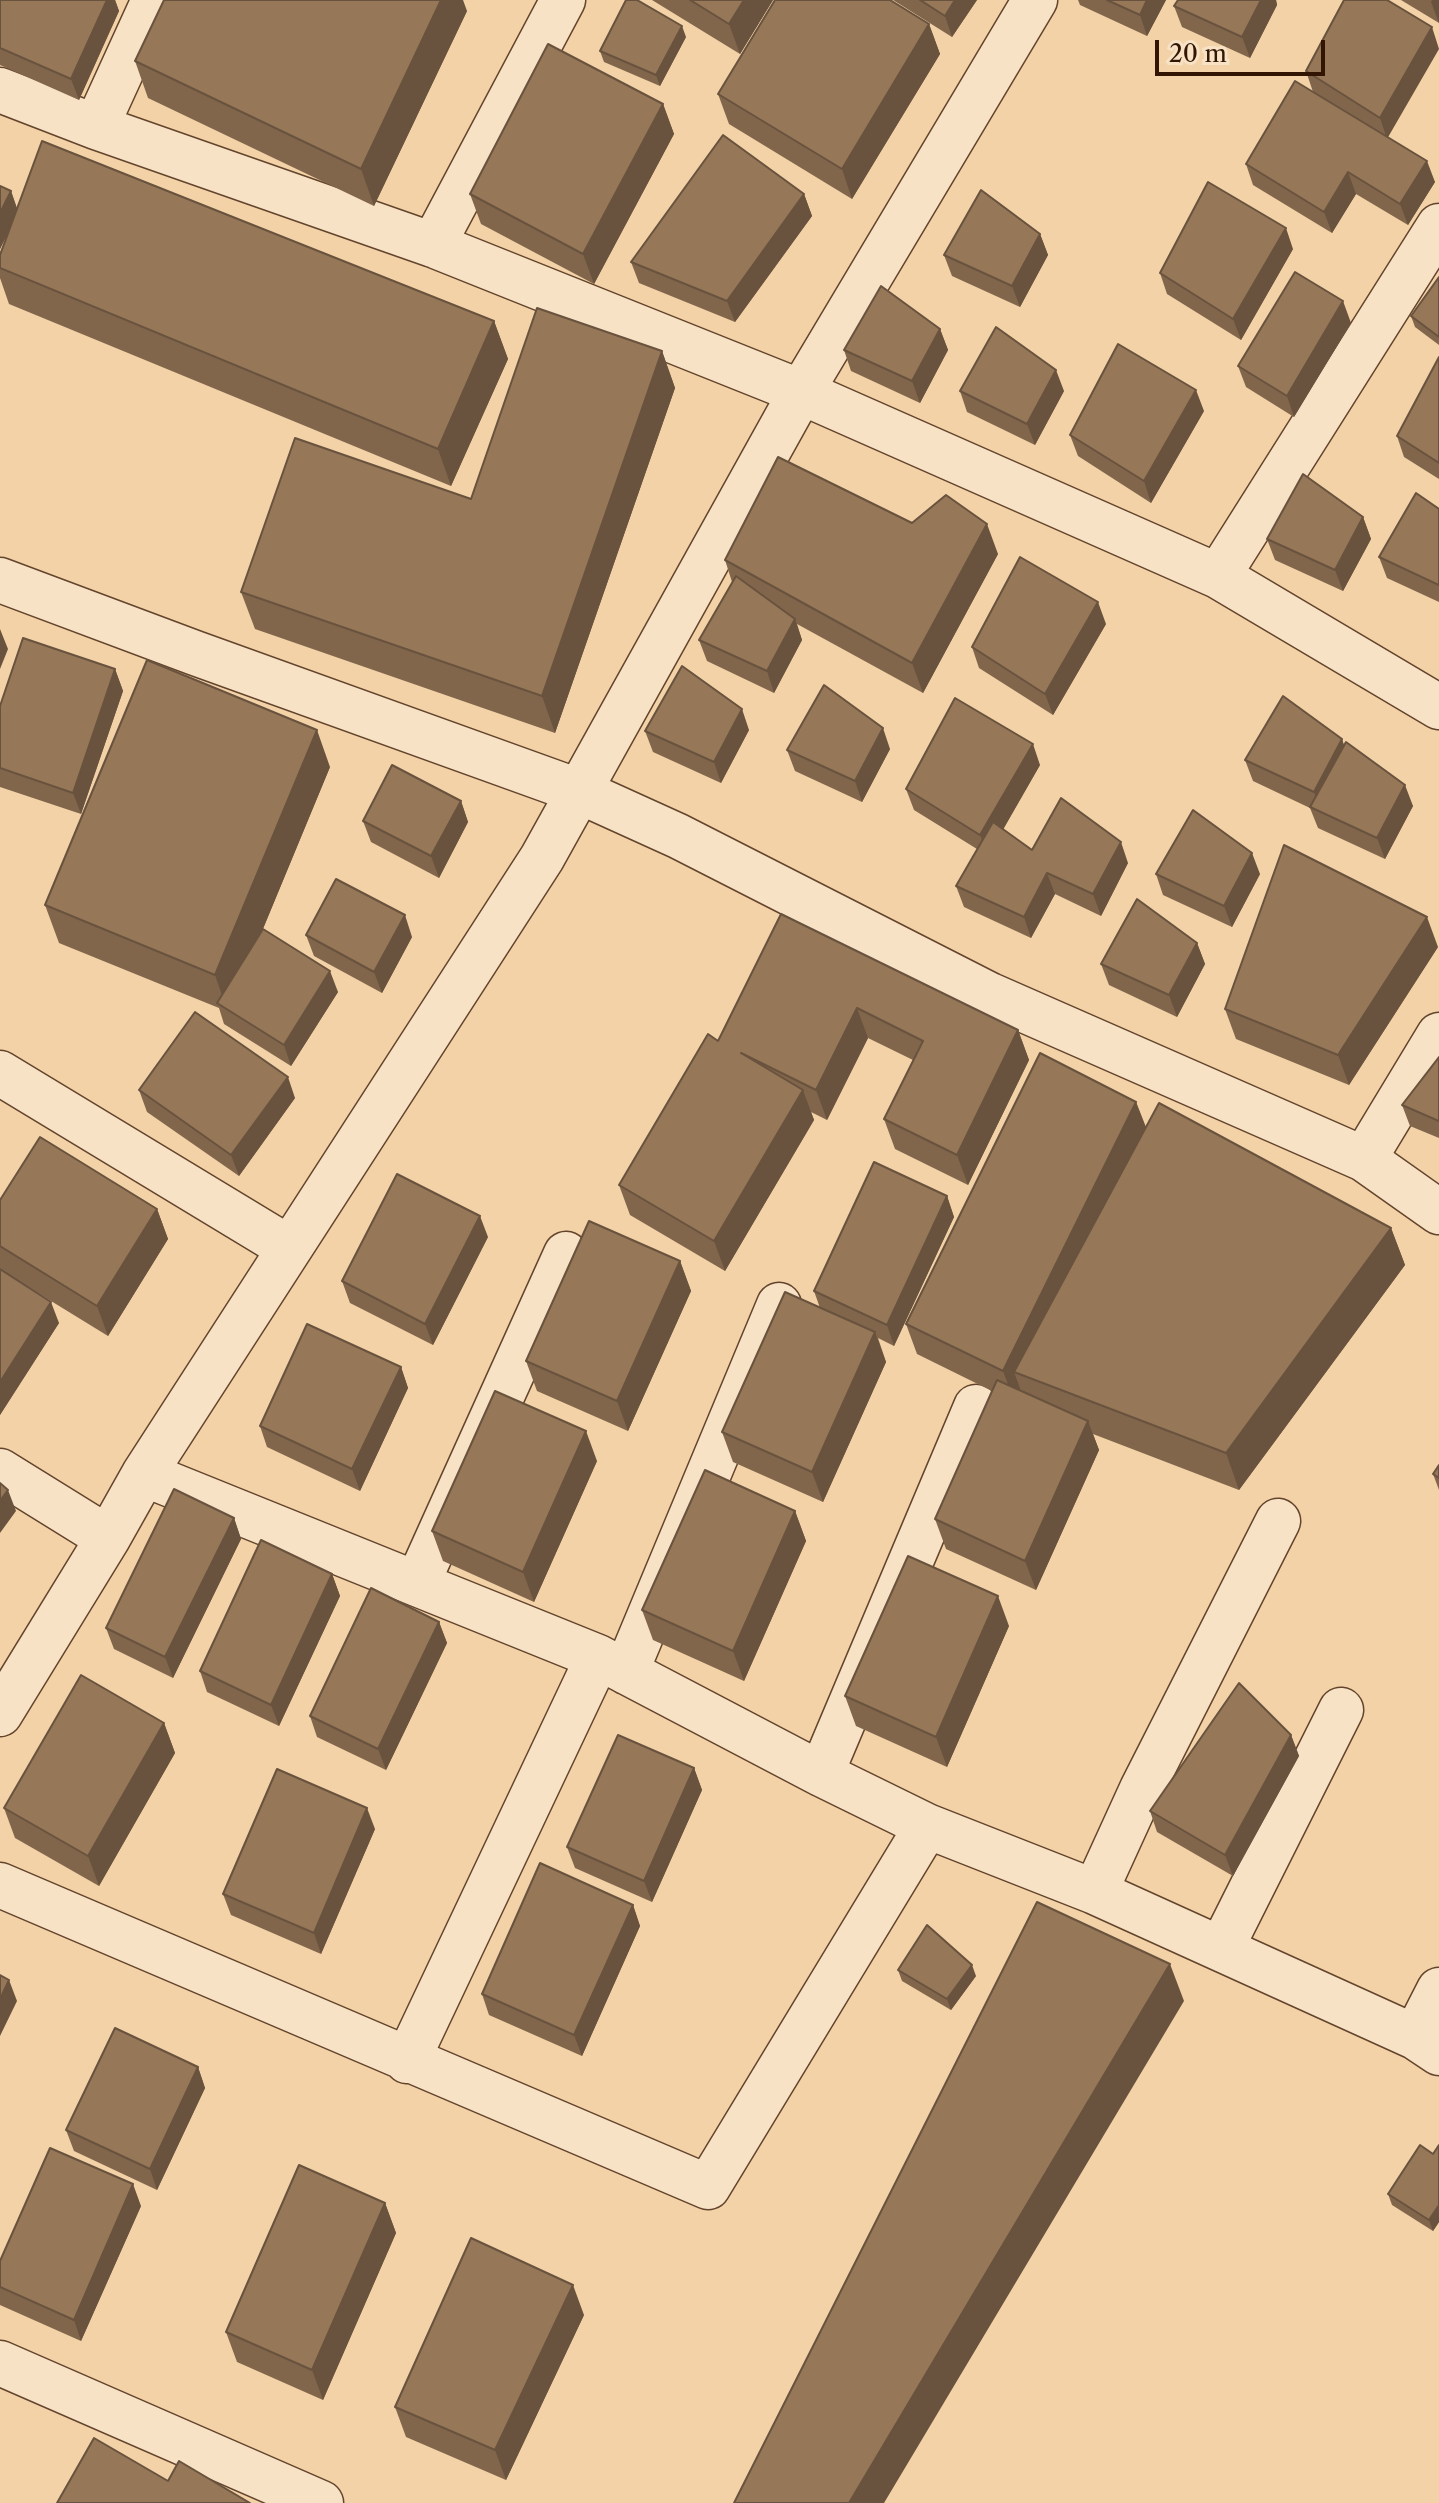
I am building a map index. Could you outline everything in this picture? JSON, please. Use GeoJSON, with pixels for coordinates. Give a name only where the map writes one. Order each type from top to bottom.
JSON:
{"type":"FeatureCollection","features":[{"type":"Feature","properties":{"kind":"street"},"geometry":{"type":"LineString","coordinates":[[96,127],[154,0]]}},
{"type":"Feature","properties":{"kind":"street"},"geometry":{"type":"LineString","coordinates":[[433,245],[563,0]]}},
{"type":"Feature","properties":{"kind":"street"},"geometry":{"type":"LineString","coordinates":[[0,1714],[144,1474],[542,858],[801,392],[1035,0]]}},
{"type":"Feature","properties":{"kind":"street"},"geometry":{"type":"LineString","coordinates":[[0,90],[96,127],[433,245],[801,392],[1218,576],[1439,707]]}},
{"type":"Feature","properties":{"kind":"street"},"geometry":{"type":"LineString","coordinates":[[1218,576],[1439,226]]}},
{"type":"Feature","properties":{"kind":"street"},"geometry":{"type":"LineString","coordinates":[[0,580],[581,792],[678,836],[990,995],[1364,1159],[1439,1212]]}},
{"type":"Feature","properties":{"kind":"street"},"geometry":{"type":"LineString","coordinates":[[1364,1159],[1439,1035]]}},
{"type":"Feature","properties":{"kind":"street"},"geometry":{"type":"LineString","coordinates":[[0,1073],[289,1248]]}},
{"type":"Feature","properties":{"kind":"street"},"geometry":{"type":"LineString","coordinates":[[417,1584],[566,1254]]}},
{"type":"Feature","properties":{"kind":"street"},"geometry":{"type":"LineString","coordinates":[[407,2061],[612,1664],[779,1305]]}},
{"type":"Feature","properties":{"kind":"street"},"geometry":{"type":"LineString","coordinates":[[821,1774],[976,1407]]}},
{"type":"Feature","properties":{"kind":"street"},"geometry":{"type":"LineString","coordinates":[[0,1471],[108,1538]]}},
{"type":"Feature","properties":{"kind":"street"},"geometry":{"type":"LineString","coordinates":[[144,1474],[612,1664],[927,1826],[1095,1892],[1427,2045],[1439,1990]]}},
{"type":"Feature","properties":{"kind":"street"},"geometry":{"type":"LineString","coordinates":[[1095,1892],[1142,1789],[1278,1521]]}},
{"type":"Feature","properties":{"kind":"street"},"geometry":{"type":"LineString","coordinates":[[1221,1949],[1341,1710]]}},
{"type":"Feature","properties":{"kind":"street"},"geometry":{"type":"LineString","coordinates":[[0,1885],[708,2187],[927,1826]]}},
{"type":"Feature","properties":{"kind":"street"},"geometry":{"type":"LineString","coordinates":[[0,2363],[321,2503]]}},
{"type":"Feature","properties":{"kind":"building"},"geometry":{"type":"Polygon","coordinates":[[[0,0],[107,0],[71,79],[0,48],[0,0]]]}},
{"type":"Feature","properties":{"kind":"building"},"geometry":{"type":"Polygon","coordinates":[[[164,0],[441,0],[361,169],[135,61],[164,0]]]}},
{"type":"Feature","properties":{"kind":"building"},"geometry":{"type":"Polygon","coordinates":[[[626,0],[637,0],[682,26],[656,75],[600,51],[626,0]]]}},
{"type":"Feature","properties":{"kind":"building"},"geometry":{"type":"Polygon","coordinates":[[[690,0],[744,0],[729,24],[690,0]]]}},
{"type":"Feature","properties":{"kind":"building"},"geometry":{"type":"Polygon","coordinates":[[[775,0],[890,0],[929,24],[842,169],[718,94],[775,0]]]}},
{"type":"Feature","properties":{"kind":"building"},"geometry":{"type":"Polygon","coordinates":[[[920,0],[955,0],[945,16],[920,0]]]}},
{"type":"Feature","properties":{"kind":"building"},"geometry":{"type":"Polygon","coordinates":[[[1107,0],[1147,0],[1140,15],[1107,0]]]}},
{"type":"Feature","properties":{"kind":"building"},"geometry":{"type":"Polygon","coordinates":[[[1178,0],[1261,0],[1242,37],[1174,6],[1178,0]]]}},
{"type":"Feature","properties":{"kind":"building"},"geometry":{"type":"Polygon","coordinates":[[[1344,0],[1387,0],[1432,27],[1380,118],[1306,71],[1344,0]]]}},
{"type":"Feature","properties":{"kind":"building"},"geometry":{"type":"Polygon","coordinates":[[[548,44],[663,104],[583,254],[470,194],[548,44]]]}},
{"type":"Feature","properties":{"kind":"building"},"geometry":{"type":"Polygon","coordinates":[[[1295,81],[1427,161],[1400,204],[1348,172],[1324,212],[1246,164],[1295,81]]]}},
{"type":"Feature","properties":{"kind":"building"},"geometry":{"type":"Polygon","coordinates":[[[723,135],[804,194],[727,301],[631,262],[723,135]]]}},
{"type":"Feature","properties":{"kind":"building"},"geometry":{"type":"Polygon","coordinates":[[[42,141],[494,321],[438,449],[0,268],[0,255],[42,141]]]}},
{"type":"Feature","properties":{"kind":"building"},"geometry":{"type":"Polygon","coordinates":[[[1208,182],[1286,228],[1233,319],[1160,273],[1208,182]]]}},
{"type":"Feature","properties":{"kind":"building"},"geometry":{"type":"Polygon","coordinates":[[[0,186],[11,191],[0,213],[0,186]]]}},
{"type":"Feature","properties":{"kind":"building"},"geometry":{"type":"Polygon","coordinates":[[[981,190],[1040,234],[1012,286],[944,255],[981,190]]]}},
{"type":"Feature","properties":{"kind":"building"},"geometry":{"type":"Polygon","coordinates":[[[1295,272],[1343,301],[1287,396],[1238,366],[1295,272]]]}},
{"type":"Feature","properties":{"kind":"building"},"geometry":{"type":"Polygon","coordinates":[[[1439,277],[1439,337],[1411,316],[1439,277]]]}},
{"type":"Feature","properties":{"kind":"building"},"geometry":{"type":"Polygon","coordinates":[[[881,286],[940,329],[912,381],[844,350],[881,286]]]}},
{"type":"Feature","properties":{"kind":"building"},"geometry":{"type":"Polygon","coordinates":[[[537,308],[662,351],[542,696],[241,592],[295,438],[471,499],[537,308]]]}},
{"type":"Feature","properties":{"kind":"building"},"geometry":{"type":"Polygon","coordinates":[[[996,327],[1056,370],[1027,424],[960,391],[996,327]]]}},
{"type":"Feature","properties":{"kind":"building"},"geometry":{"type":"Polygon","coordinates":[[[1118,344],[1196,390],[1144,481],[1070,435],[1118,344]]]}},
{"type":"Feature","properties":{"kind":"building"},"geometry":{"type":"Polygon","coordinates":[[[1439,357],[1439,463],[1397,436],[1439,357]]]}},
{"type":"Feature","properties":{"kind":"building"},"geometry":{"type":"Polygon","coordinates":[[[778,457],[912,523],[946,495],[987,524],[912,663],[725,560],[778,457]]]}},
{"type":"Feature","properties":{"kind":"building"},"geometry":{"type":"Polygon","coordinates":[[[1303,474],[1363,517],[1335,570],[1267,539],[1303,474]]]}},
{"type":"Feature","properties":{"kind":"building"},"geometry":{"type":"Polygon","coordinates":[[[1416,493],[1439,509],[1439,585],[1379,557],[1416,493]]]}},
{"type":"Feature","properties":{"kind":"building"},"geometry":{"type":"Polygon","coordinates":[[[1020,557],[1098,602],[1045,694],[972,647],[1020,557]]]}},
{"type":"Feature","properties":{"kind":"building"},"geometry":{"type":"Polygon","coordinates":[[[736,576],[795,619],[767,671],[699,640],[736,576]]]}},
{"type":"Feature","properties":{"kind":"building"},"geometry":{"type":"Polygon","coordinates":[[[23,638],[115,669],[73,793],[0,768],[0,706],[23,638]]]}},
{"type":"Feature","properties":{"kind":"building"},"geometry":{"type":"Polygon","coordinates":[[[147,660],[317,730],[215,975],[45,905],[147,660]]]}},
{"type":"Feature","properties":{"kind":"building"},"geometry":{"type":"Polygon","coordinates":[[[682,666],[742,709],[714,762],[645,731],[682,666]]]}},
{"type":"Feature","properties":{"kind":"building"},"geometry":{"type":"Polygon","coordinates":[[[824,685],[883,728],[855,781],[787,750],[824,685]]]}},
{"type":"Feature","properties":{"kind":"building"},"geometry":{"type":"Polygon","coordinates":[[[1283,696],[1342,739],[1314,792],[1245,760],[1283,696]]]}},
{"type":"Feature","properties":{"kind":"building"},"geometry":{"type":"Polygon","coordinates":[[[955,698],[1033,744],[980,835],[906,789],[955,698]]]}},
{"type":"Feature","properties":{"kind":"building"},"geometry":{"type":"Polygon","coordinates":[[[1346,742],[1405,785],[1377,838],[1310,807],[1346,742]]]}},
{"type":"Feature","properties":{"kind":"building"},"geometry":{"type":"Polygon","coordinates":[[[392,765],[461,801],[431,856],[363,821],[392,765]]]}},
{"type":"Feature","properties":{"kind":"building"},"geometry":{"type":"Polygon","coordinates":[[[1061,798],[1121,842],[1093,894],[1047,873],[1024,917],[956,886],[993,822],[1032,850],[1061,798]]]}},
{"type":"Feature","properties":{"kind":"building"},"geometry":{"type":"Polygon","coordinates":[[[1193,810],[1252,853],[1224,906],[1156,874],[1193,810]]]}},
{"type":"Feature","properties":{"kind":"building"},"geometry":{"type":"Polygon","coordinates":[[[1284,845],[1427,917],[1338,1055],[1225,1009],[1284,845]]]}},
{"type":"Feature","properties":{"kind":"building"},"geometry":{"type":"Polygon","coordinates":[[[336,879],[405,915],[374,972],[306,935],[336,879]]]}},
{"type":"Feature","properties":{"kind":"building"},"geometry":{"type":"Polygon","coordinates":[[[1137,899],[1197,943],[1169,995],[1101,964],[1137,899]]]}},
{"type":"Feature","properties":{"kind":"building"},"geometry":{"type":"Polygon","coordinates":[[[781,914],[1018,1030],[957,1155],[884,1119],[923,1041],[857,1008],[816,1090],[741,1053],[803,1090],[714,1241],[619,1185],[708,1034],[718,1041],[781,914]]]}},
{"type":"Feature","properties":{"kind":"building"},"geometry":{"type":"Polygon","coordinates":[[[263,929],[330,971],[284,1045],[217,1003],[263,929]]]}},
{"type":"Feature","properties":{"kind":"building"},"geometry":{"type":"Polygon","coordinates":[[[195,1012],[288,1077],[231,1155],[139,1090],[195,1012]]]}},
{"type":"Feature","properties":{"kind":"building"},"geometry":{"type":"Polygon","coordinates":[[[1040,1053],[1136,1102],[1003,1371],[906,1324],[1040,1053]]]}},
{"type":"Feature","properties":{"kind":"building"},"geometry":{"type":"Polygon","coordinates":[[[1439,1057],[1439,1121],[1402,1105],[1439,1057]]]}},
{"type":"Feature","properties":{"kind":"building"},"geometry":{"type":"Polygon","coordinates":[[[1159,1103],[1391,1228],[1226,1453],[1014,1372],[1159,1103]]]}},
{"type":"Feature","properties":{"kind":"building"},"geometry":{"type":"Polygon","coordinates":[[[40,1137],[157,1209],[97,1306],[0,1246],[0,1200],[40,1137]]]}},
{"type":"Feature","properties":{"kind":"building"},"geometry":{"type":"Polygon","coordinates":[[[874,1162],[947,1196],[887,1325],[814,1291],[874,1162]]]}},
{"type":"Feature","properties":{"kind":"building"},"geometry":{"type":"Polygon","coordinates":[[[397,1174],[480,1216],[425,1324],[342,1281],[397,1174]]]}},
{"type":"Feature","properties":{"kind":"building"},"geometry":{"type":"Polygon","coordinates":[[[589,1221],[680,1261],[617,1401],[526,1361],[589,1221]]]}},
{"type":"Feature","properties":{"kind":"building"},"geometry":{"type":"Polygon","coordinates":[[[0,1269],[51,1302],[0,1382],[0,1269]]]}},
{"type":"Feature","properties":{"kind":"building"},"geometry":{"type":"Polygon","coordinates":[[[785,1292],[875,1332],[812,1472],[722,1432],[785,1292]]]}},
{"type":"Feature","properties":{"kind":"building"},"geometry":{"type":"Polygon","coordinates":[[[307,1324],[401,1367],[352,1469],[260,1426],[307,1324]]]}},
{"type":"Feature","properties":{"kind":"building"},"geometry":{"type":"Polygon","coordinates":[[[997,1380],[1088,1421],[1025,1561],[935,1519],[997,1380]]]}},
{"type":"Feature","properties":{"kind":"building"},"geometry":{"type":"Polygon","coordinates":[[[495,1391],[586,1431],[523,1572],[432,1531],[495,1391]]]}},
{"type":"Feature","properties":{"kind":"building"},"geometry":{"type":"Polygon","coordinates":[[[705,1470],[795,1511],[733,1651],[642,1610],[705,1470]]]}},
{"type":"Feature","properties":{"kind":"building"},"geometry":{"type":"Polygon","coordinates":[[[0,1483],[8,1490],[0,1501],[0,1483]]]}},
{"type":"Feature","properties":{"kind":"building"},"geometry":{"type":"Polygon","coordinates":[[[174,1489],[234,1518],[165,1657],[106,1628],[174,1489]]]}},
{"type":"Feature","properties":{"kind":"building"},"geometry":{"type":"Polygon","coordinates":[[[261,1540],[332,1574],[271,1705],[200,1671],[261,1540]]]}},
{"type":"Feature","properties":{"kind":"building"},"geometry":{"type":"Polygon","coordinates":[[[908,1556],[998,1596],[936,1737],[845,1696],[908,1556]]]}},
{"type":"Feature","properties":{"kind":"building"},"geometry":{"type":"Polygon","coordinates":[[[371,1588],[439,1622],[378,1749],[310,1716],[371,1588]]]}},
{"type":"Feature","properties":{"kind":"building"},"geometry":{"type":"Polygon","coordinates":[[[81,1675],[164,1723],[88,1856],[4,1808],[81,1675]]]}},
{"type":"Feature","properties":{"kind":"building"},"geometry":{"type":"Polygon","coordinates":[[[1239,1683],[1291,1735],[1225,1855],[1150,1811],[1239,1683]]]}},
{"type":"Feature","properties":{"kind":"building"},"geometry":{"type":"Polygon","coordinates":[[[618,1735],[694,1768],[644,1881],[567,1847],[618,1735]]]}},
{"type":"Feature","properties":{"kind":"building"},"geometry":{"type":"Polygon","coordinates":[[[277,1769],[367,1808],[314,1933],[223,1894],[277,1769]]]}},
{"type":"Feature","properties":{"kind":"building"},"geometry":{"type":"Polygon","coordinates":[[[540,1863],[633,1905],[574,2035],[482,1994],[540,1863]]]}},
{"type":"Feature","properties":{"kind":"building"},"geometry":{"type":"Polygon","coordinates":[[[1037,1902],[1170,1964],[849,2503],[734,2503],[1037,1902]]]}},
{"type":"Feature","properties":{"kind":"building"},"geometry":{"type":"Polygon","coordinates":[[[927,1925],[972,1965],[947,1999],[898,1970],[927,1925]]]}},
{"type":"Feature","properties":{"kind":"building"},"geometry":{"type":"Polygon","coordinates":[[[0,1975],[9,1980],[0,1999],[0,1975]]]}},
{"type":"Feature","properties":{"kind":"building"},"geometry":{"type":"Polygon","coordinates":[[[115,2028],[198,2067],[150,2169],[66,2130],[115,2028]]]}},
{"type":"Feature","properties":{"kind":"building"},"geometry":{"type":"Polygon","coordinates":[[[1420,2145],[1433,2154],[1439,2145],[1439,2205],[1429,2220],[1388,2194],[1420,2145]]]}},
{"type":"Feature","properties":{"kind":"building"},"geometry":{"type":"Polygon","coordinates":[[[50,2148],[133,2184],[74,2320],[0,2287],[0,2261],[50,2148]]]}},
{"type":"Feature","properties":{"kind":"building"},"geometry":{"type":"Polygon","coordinates":[[[299,2165],[385,2203],[312,2370],[226,2332],[299,2165]]]}},
{"type":"Feature","properties":{"kind":"building"},"geometry":{"type":"Polygon","coordinates":[[[471,2238],[573,2285],[495,2450],[395,2407],[471,2238]]]}},
{"type":"Feature","properties":{"kind":"building"},"geometry":{"type":"Polygon","coordinates":[[[94,2438],[168,2481],[179,2461],[250,2503],[57,2503],[94,2438]]]}}]}
